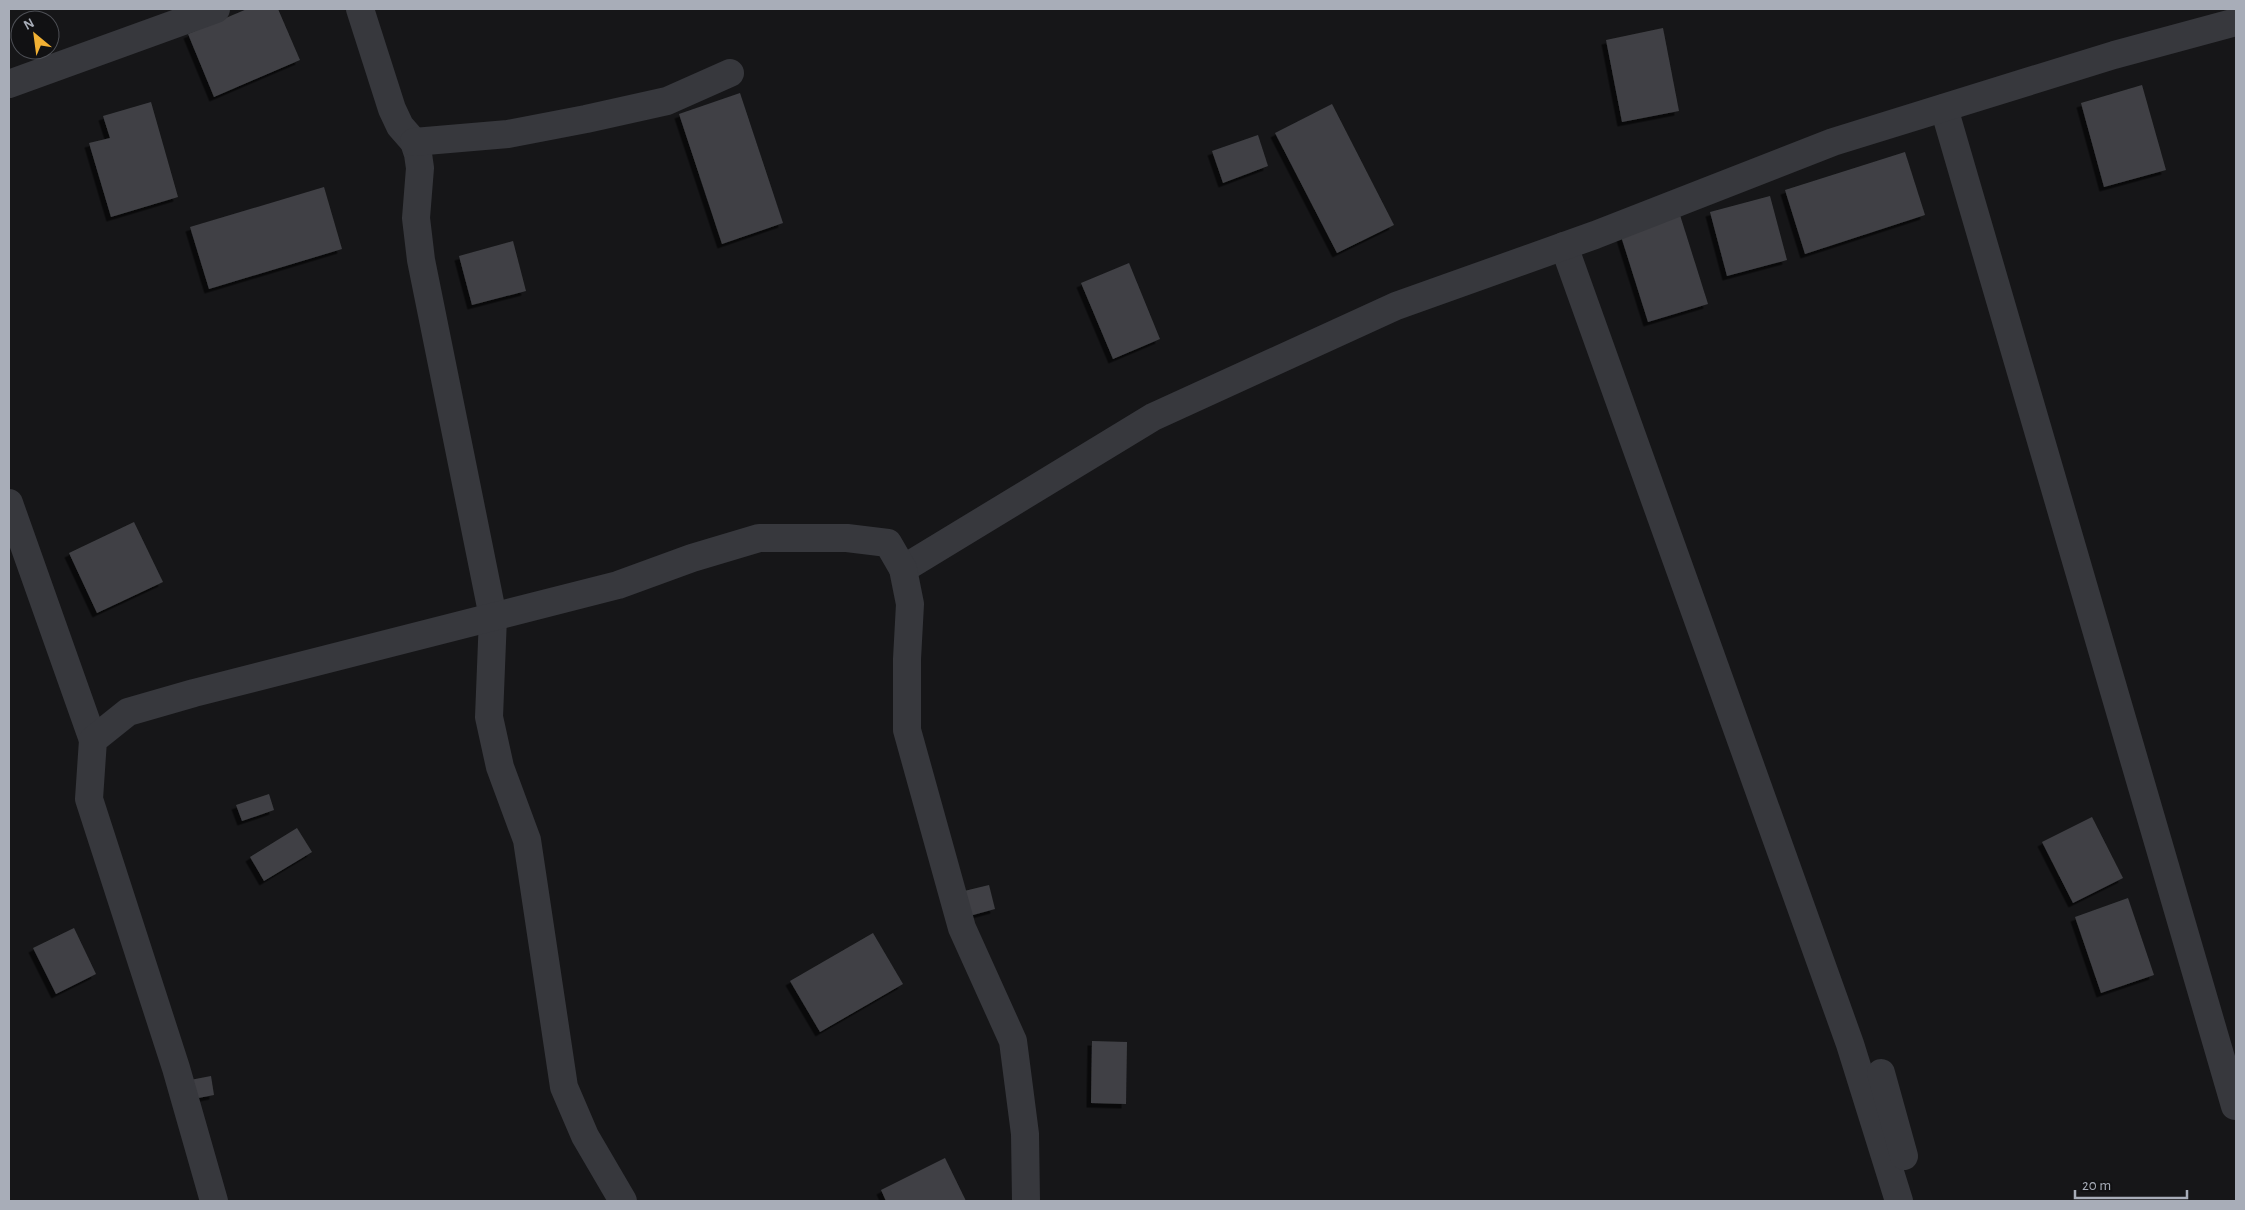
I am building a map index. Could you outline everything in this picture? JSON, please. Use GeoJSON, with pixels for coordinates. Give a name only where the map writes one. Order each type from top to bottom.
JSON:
{"type":"FeatureCollection","features":[{"type":"Feature","properties":{"kind":"street"},"geometry":{"type":"LineString","coordinates":[[9,84],[216,9]]}},
{"type":"Feature","properties":{"kind":"street"},"geometry":{"type":"LineString","coordinates":[[360,9],[392,110],[400,126],[414,142],[420,168],[416,218],[421,260],[493,616],[489,717],[500,767],[527,840],[564,1087],[585,1136],[623,1201]]}},
{"type":"Feature","properties":{"kind":"street"},"geometry":{"type":"LineString","coordinates":[[902,569],[1153,416],[1396,306],[1564,246],[1833,142],[2114,55],[2236,22]]}},
{"type":"Feature","properties":{"kind":"street"},"geometry":{"type":"LineString","coordinates":[[414,142],[508,134],[586,119],[667,101],[730,73]]}},
{"type":"Feature","properties":{"kind":"street"},"geometry":{"type":"LineString","coordinates":[[1944,108],[2236,1107]]}},
{"type":"Feature","properties":{"kind":"street"},"geometry":{"type":"LineString","coordinates":[[1564,246],[1850,1044],[1899,1201]]}},
{"type":"Feature","properties":{"kind":"street"},"geometry":{"type":"LineString","coordinates":[[9,503],[94,740],[89,799],[176,1068],[214,1201]]}},
{"type":"Feature","properties":{"kind":"street"},"geometry":{"type":"LineString","coordinates":[[94,740],[128,712],[194,692],[618,585],[692,558],[759,538],[847,538],[888,543],[902,569],[910,604],[907,659],[907,730],[962,928],[1013,1040],[1025,1134],[1026,1201]]}},
{"type":"Feature","properties":{"kind":"street"},"geometry":{"type":"LineString","coordinates":[[2142,814],[2236,1107]]}},
{"type":"Feature","properties":{"kind":"street"},"geometry":{"type":"LineString","coordinates":[[1881,1074],[1916,1201]]}},
{"type":"Feature","properties":{"kind":"building"},"geometry":{"type":"Polygon","coordinates":[[[247,9],[278,9],[300,60],[214,97],[188,34],[247,9]]]}},
{"type":"Feature","properties":{"kind":"building"},"geometry":{"type":"Polygon","coordinates":[[[1663,28],[1679,111],[1622,122],[1606,40],[1663,28]]]}},
{"type":"Feature","properties":{"kind":"building"},"geometry":{"type":"Polygon","coordinates":[[[2142,85],[2166,170],[2104,187],[2081,103],[2142,85]]]}},
{"type":"Feature","properties":{"kind":"building"},"geometry":{"type":"Polygon","coordinates":[[[740,93],[783,223],[722,244],[679,114],[740,93]]]}},
{"type":"Feature","properties":{"kind":"building"},"geometry":{"type":"Polygon","coordinates":[[[151,102],[178,197],[111,217],[89,143],[110,138],[103,116],[151,102]]]}},
{"type":"Feature","properties":{"kind":"building"},"geometry":{"type":"Polygon","coordinates":[[[1332,104],[1394,225],[1337,253],[1275,133],[1332,104]]]}},
{"type":"Feature","properties":{"kind":"building"},"geometry":{"type":"Polygon","coordinates":[[[1258,135],[1268,166],[1223,183],[1212,151],[1258,135]]]}},
{"type":"Feature","properties":{"kind":"building"},"geometry":{"type":"Polygon","coordinates":[[[1905,152],[1925,215],[1805,254],[1785,190],[1905,152]]]}},
{"type":"Feature","properties":{"kind":"building"},"geometry":{"type":"Polygon","coordinates":[[[324,187],[342,249],[209,289],[190,227],[324,187]]]}},
{"type":"Feature","properties":{"kind":"building"},"geometry":{"type":"Polygon","coordinates":[[[1770,196],[1787,260],[1727,276],[1710,212],[1770,196]]]}},
{"type":"Feature","properties":{"kind":"building"},"geometry":{"type":"Polygon","coordinates":[[[1680,215],[1708,304],[1648,322],[1620,233],[1680,215]]]}},
{"type":"Feature","properties":{"kind":"building"},"geometry":{"type":"Polygon","coordinates":[[[513,241],[526,291],[472,305],[459,256],[513,241]]]}},
{"type":"Feature","properties":{"kind":"building"},"geometry":{"type":"Polygon","coordinates":[[[1129,263],[1160,339],[1113,359],[1081,283],[1129,263]]]}},
{"type":"Feature","properties":{"kind":"building"},"geometry":{"type":"Polygon","coordinates":[[[134,522],[163,582],[97,613],[69,553],[134,522]]]}},
{"type":"Feature","properties":{"kind":"building"},"geometry":{"type":"Polygon","coordinates":[[[269,794],[274,810],[242,821],[236,805],[269,794]]]}},
{"type":"Feature","properties":{"kind":"building"},"geometry":{"type":"Polygon","coordinates":[[[2092,817],[2123,878],[2073,903],[2042,842],[2092,817]]]}},
{"type":"Feature","properties":{"kind":"building"},"geometry":{"type":"Polygon","coordinates":[[[297,828],[312,852],[264,881],[250,857],[297,828]]]}},
{"type":"Feature","properties":{"kind":"building"},"geometry":{"type":"Polygon","coordinates":[[[989,885],[995,909],[962,918],[956,893],[989,885]]]}},
{"type":"Feature","properties":{"kind":"building"},"geometry":{"type":"Polygon","coordinates":[[[2128,898],[2154,975],[2101,993],[2075,917],[2128,898]]]}},
{"type":"Feature","properties":{"kind":"building"},"geometry":{"type":"Polygon","coordinates":[[[74,928],[96,974],[56,994],[33,948],[74,928]]]}},
{"type":"Feature","properties":{"kind":"building"},"geometry":{"type":"Polygon","coordinates":[[[873,933],[903,984],[820,1032],[790,981],[873,933]]]}},
{"type":"Feature","properties":{"kind":"building"},"geometry":{"type":"Polygon","coordinates":[[[1092,1041],[1127,1042],[1126,1104],[1091,1103],[1092,1041]]]}},
{"type":"Feature","properties":{"kind":"building"},"geometry":{"type":"Polygon","coordinates":[[[211,1076],[214,1095],[188,1100],[185,1081],[211,1076]]]}},
{"type":"Feature","properties":{"kind":"building"},"geometry":{"type":"Polygon","coordinates":[[[945,1158],[966,1201],[886,1201],[881,1190],[945,1158]]]}}]}
